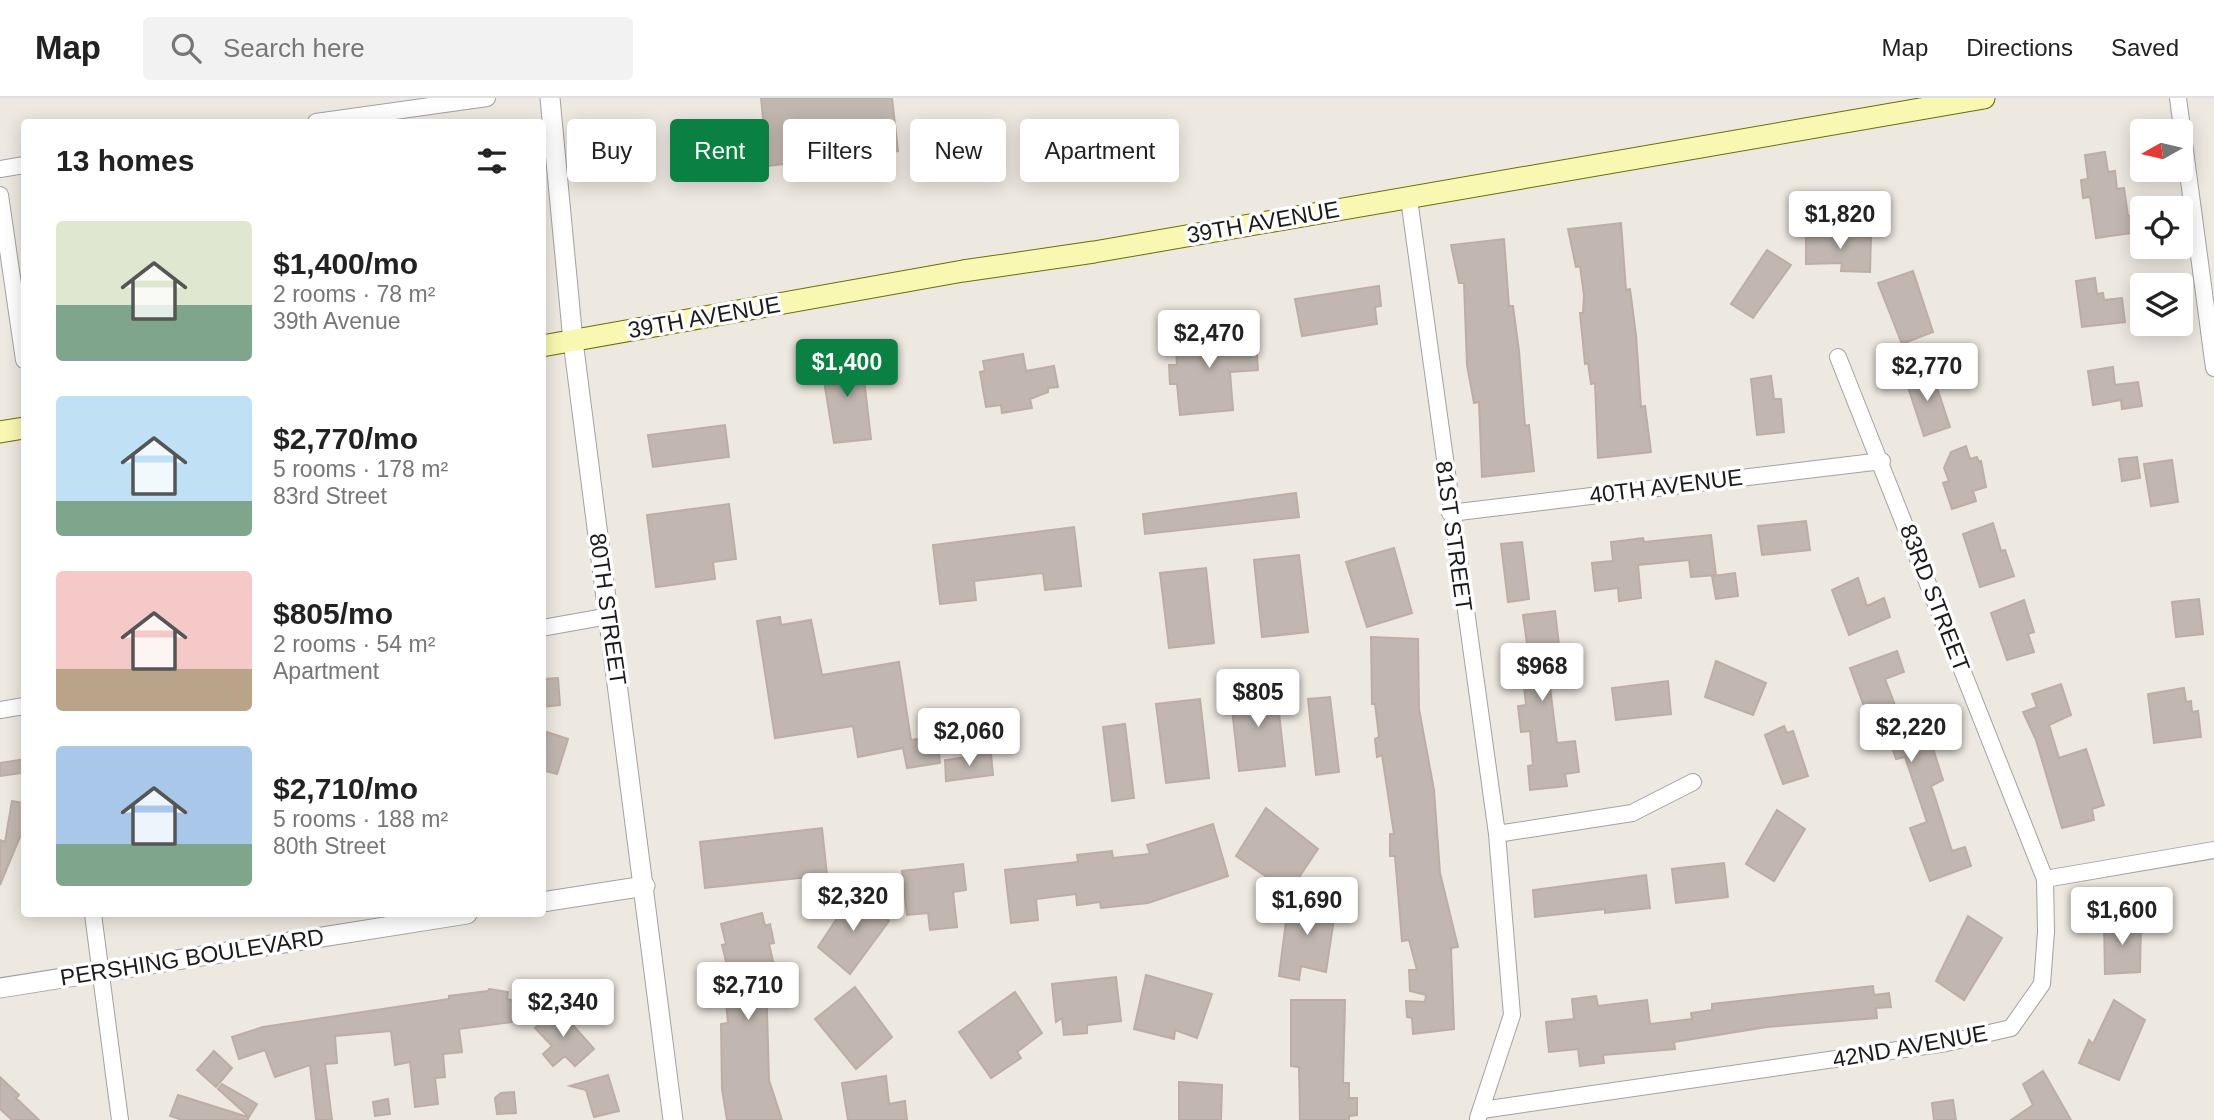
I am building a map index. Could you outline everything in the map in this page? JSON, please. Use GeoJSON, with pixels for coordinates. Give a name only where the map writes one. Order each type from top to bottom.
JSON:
{"type":"FeatureCollection","features":[{"type":"Feature","properties":{"kind":"main road","name":"39TH AVENUE"},"geometry":{"type":"LineString","coordinates":[[546,345],[963,271],[1094,252],[1984,98]]}},
{"type":"Feature","properties":{"kind":"main road"},"geometry":{"type":"LineString","coordinates":[[0,432],[21,428]]}},
{"type":"Feature","properties":{"kind":"street"},"geometry":{"type":"LineString","coordinates":[[337,119],[487,98]]}},
{"type":"Feature","properties":{"kind":"street","name":"80TH STREET"},"geometry":{"type":"LineString","coordinates":[[550,98],[572,341],[645,886],[673,1120]]}},
{"type":"Feature","properties":{"kind":"street"},"geometry":{"type":"LineString","coordinates":[[2178,98],[2214,368]]}},
{"type":"Feature","properties":{"kind":"street"},"geometry":{"type":"LineString","coordinates":[[0,169],[21,166]]}},
{"type":"Feature","properties":{"kind":"street"},"geometry":{"type":"LineString","coordinates":[[0,195],[21,339]]}},
{"type":"Feature","properties":{"kind":"street","name":"81ST STREET"},"geometry":{"type":"LineString","coordinates":[[1409,198],[1450,513],[1497,834],[1512,1015],[1480,1115]]}},
{"type":"Feature","properties":{"kind":"street","name":"83RD STREET"},"geometry":{"type":"LineString","coordinates":[[1838,357],[1882,461],[2045,879]]}},
{"type":"Feature","properties":{"kind":"street","name":"40TH AVENUE"},"geometry":{"type":"LineString","coordinates":[[1450,513],[1882,461]]}},
{"type":"Feature","properties":{"kind":"street"},"geometry":{"type":"LineString","coordinates":[[546,627],[609,616]]}},
{"type":"Feature","properties":{"kind":"street"},"geometry":{"type":"LineString","coordinates":[[0,710],[21,706]]}},
{"type":"Feature","properties":{"kind":"street"},"geometry":{"type":"LineString","coordinates":[[1497,834],[1632,813],[1693,782]]}},
{"type":"Feature","properties":{"kind":"street"},"geometry":{"type":"LineString","coordinates":[[2045,879],[2214,850]]}},
{"type":"Feature","properties":{"kind":"street","name":"42ND AVENUE"},"geometry":{"type":"LineString","coordinates":[[1480,1115],[1946,1043],[2011,1028],[2042,984],[2046,932],[2045,879]]}},
{"type":"Feature","properties":{"kind":"street"},"geometry":{"type":"LineString","coordinates":[[546,901],[645,886]]}},
{"type":"Feature","properties":{"kind":"street"},"geometry":{"type":"LineString","coordinates":[[93,917],[120,1120]]}},
{"type":"Feature","properties":{"kind":"street","name":"PERSHING BOULEVARD"},"geometry":{"type":"LineString","coordinates":[[0,988],[448,917]]}},
{"type":"Feature","properties":{"kind":"building"},"geometry":{"type":"Polygon","coordinates":[[[761,98],[892,98],[894,119],[783,119],[783,164],[769,166],[769,119],[763,119],[761,98]]]}},
{"type":"Feature","properties":{"kind":"building"},"geometry":{"type":"Polygon","coordinates":[[[2105,152],[2108,172],[2115,171],[2117,189],[2124,188],[2130,216],[2130,233],[2096,238],[2090,197],[2083,198],[2081,180],[2088,179],[2085,155],[2105,152]]]}},
{"type":"Feature","properties":{"kind":"building"},"geometry":{"type":"Polygon","coordinates":[[[1621,223],[1626,290],[1630,289],[1636,335],[1641,407],[1645,406],[1651,452],[1598,458],[1595,383],[1591,384],[1588,363],[1585,364],[1580,313],[1583,313],[1584,295],[1580,266],[1576,267],[1568,229],[1621,223]]]}},
{"type":"Feature","properties":{"kind":"building"},"geometry":{"type":"Polygon","coordinates":[[[1806,233],[1871,237],[1870,272],[1841,271],[1842,263],[1806,264],[1806,233]]]}},
{"type":"Feature","properties":{"kind":"building"},"geometry":{"type":"Polygon","coordinates":[[[1504,239],[1509,306],[1513,306],[1525,426],[1529,425],[1534,471],[1482,477],[1479,402],[1474,403],[1467,365],[1464,283],[1459,283],[1451,245],[1504,239]]]}},
{"type":"Feature","properties":{"kind":"building"},"geometry":{"type":"Polygon","coordinates":[[[1767,250],[1791,265],[1753,318],[1731,304],[1767,250]]]}},
{"type":"Feature","properties":{"kind":"building"},"geometry":{"type":"Polygon","coordinates":[[[1913,271],[1933,332],[1902,344],[1878,283],[1913,271]]]}},
{"type":"Feature","properties":{"kind":"building"},"geometry":{"type":"Polygon","coordinates":[[[2095,278],[2097,294],[2103,293],[2104,300],[2122,298],[2125,322],[2082,327],[2076,281],[2095,278]]]}},
{"type":"Feature","properties":{"kind":"building"},"geometry":{"type":"Polygon","coordinates":[[[1379,286],[1381,306],[1375,307],[1377,324],[1302,336],[1295,299],[1379,286]]]}},
{"type":"Feature","properties":{"kind":"building"},"geometry":{"type":"Polygon","coordinates":[[[1227,330],[1228,343],[1256,341],[1258,370],[1230,372],[1233,410],[1180,415],[1177,384],[1170,384],[1169,365],[1177,365],[1175,334],[1227,330]]]}},
{"type":"Feature","properties":{"kind":"building"},"geometry":{"type":"Polygon","coordinates":[[[861,353],[871,439],[834,443],[821,362],[861,353]]]}},
{"type":"Feature","properties":{"kind":"building"},"geometry":{"type":"Polygon","coordinates":[[[1023,354],[1026,371],[1054,366],[1058,387],[1048,388],[1048,392],[1030,399],[1032,408],[1002,413],[1001,405],[986,407],[980,372],[985,371],[983,361],[1023,354]]]}},
{"type":"Feature","properties":{"kind":"building"},"geometry":{"type":"Polygon","coordinates":[[[2113,367],[2115,385],[2138,382],[2142,406],[2122,409],[2121,400],[2093,405],[2088,371],[2113,367]]]}},
{"type":"Feature","properties":{"kind":"building"},"geometry":{"type":"Polygon","coordinates":[[[1931,370],[1950,427],[1924,436],[1905,378],[1931,370]]]}},
{"type":"Feature","properties":{"kind":"building"},"geometry":{"type":"Polygon","coordinates":[[[1771,376],[1774,399],[1781,399],[1784,432],[1757,435],[1751,379],[1771,376]]]}},
{"type":"Feature","properties":{"kind":"building"},"geometry":{"type":"Polygon","coordinates":[[[725,425],[729,457],[653,467],[648,435],[725,425]]]}},
{"type":"Feature","properties":{"kind":"building"},"geometry":{"type":"Polygon","coordinates":[[[1966,446],[1970,459],[1977,457],[1979,462],[1981,461],[1986,487],[1973,491],[1976,501],[1952,509],[1943,483],[1949,481],[1944,468],[1951,452],[1966,446]]]}},
{"type":"Feature","properties":{"kind":"building"},"geometry":{"type":"Polygon","coordinates":[[[2137,457],[2140,478],[2122,481],[2119,459],[2137,457]]]}},
{"type":"Feature","properties":{"kind":"building"},"geometry":{"type":"Polygon","coordinates":[[[2172,460],[2178,502],[2151,506],[2144,464],[2172,460]]]}},
{"type":"Feature","properties":{"kind":"building"},"geometry":{"type":"Polygon","coordinates":[[[1296,493],[1299,517],[1145,534],[1143,514],[1296,493]]]}},
{"type":"Feature","properties":{"kind":"building"},"geometry":{"type":"Polygon","coordinates":[[[729,504],[736,559],[713,562],[715,579],[656,587],[647,515],[729,504]]]}},
{"type":"Feature","properties":{"kind":"building"},"geometry":{"type":"Polygon","coordinates":[[[1806,521],[1810,550],[1762,555],[1758,526],[1806,521]]]}},
{"type":"Feature","properties":{"kind":"building"},"geometry":{"type":"Polygon","coordinates":[[[1993,523],[2001,551],[2005,550],[2014,576],[1980,587],[1963,534],[1993,523]]]}},
{"type":"Feature","properties":{"kind":"building"},"geometry":{"type":"Polygon","coordinates":[[[1074,527],[1081,586],[1045,590],[1043,573],[974,581],[976,600],[940,604],[933,545],[1074,527]]]}},
{"type":"Feature","properties":{"kind":"building"},"geometry":{"type":"Polygon","coordinates":[[[1711,535],[1716,575],[1691,577],[1689,560],[1638,565],[1641,598],[1619,601],[1618,588],[1595,591],[1592,563],[1613,561],[1611,542],[1643,538],[1644,542],[1711,535]]]}},
{"type":"Feature","properties":{"kind":"building"},"geometry":{"type":"Polygon","coordinates":[[[1522,542],[1529,599],[1508,602],[1501,544],[1522,542]]]}},
{"type":"Feature","properties":{"kind":"building"},"geometry":{"type":"Polygon","coordinates":[[[1394,548],[1412,613],[1367,627],[1346,562],[1394,548]]]}},
{"type":"Feature","properties":{"kind":"building"},"geometry":{"type":"Polygon","coordinates":[[[1299,555],[1308,632],[1262,637],[1254,560],[1299,555]]]}},
{"type":"Feature","properties":{"kind":"building"},"geometry":{"type":"Polygon","coordinates":[[[1206,568],[1214,643],[1169,648],[1160,573],[1206,568]]]}},
{"type":"Feature","properties":{"kind":"building"},"geometry":{"type":"Polygon","coordinates":[[[1735,573],[1738,596],[1716,599],[1712,576],[1735,573]]]}},
{"type":"Feature","properties":{"kind":"building"},"geometry":{"type":"Polygon","coordinates":[[[1858,578],[1867,606],[1884,598],[1890,617],[1849,635],[1832,590],[1858,578]]]}},
{"type":"Feature","properties":{"kind":"building"},"geometry":{"type":"Polygon","coordinates":[[[2199,599],[2203,634],[2176,637],[2172,602],[2199,599]]]}},
{"type":"Feature","properties":{"kind":"building"},"geometry":{"type":"Polygon","coordinates":[[[2024,600],[2034,632],[2028,634],[2034,652],[2007,660],[1991,613],[2024,600]]]}},
{"type":"Feature","properties":{"kind":"building"},"geometry":{"type":"Polygon","coordinates":[[[1555,611],[1561,662],[1547,664],[1557,743],[1575,741],[1579,772],[1565,774],[1567,786],[1530,790],[1528,766],[1533,765],[1530,731],[1521,732],[1518,706],[1526,705],[1522,667],[1513,668],[1510,646],[1527,644],[1523,615],[1555,611]]]}},
{"type":"Feature","properties":{"kind":"building"},"geometry":{"type":"Polygon","coordinates":[[[780,617],[781,625],[811,620],[822,675],[899,662],[911,740],[937,736],[940,763],[907,768],[903,748],[858,757],[853,726],[775,738],[757,621],[780,617]]]}},
{"type":"Feature","properties":{"kind":"building"},"geometry":{"type":"Polygon","coordinates":[[[1371,637],[1418,639],[1419,709],[1434,790],[1440,873],[1458,947],[1451,948],[1454,1029],[1413,1034],[1412,1018],[1407,1017],[1406,1001],[1425,1002],[1426,995],[1410,991],[1409,970],[1417,970],[1409,940],[1402,941],[1395,856],[1390,856],[1390,834],[1394,834],[1382,755],[1377,757],[1375,739],[1379,737],[1375,704],[1372,704],[1371,637]]]}},
{"type":"Feature","properties":{"kind":"building"},"geometry":{"type":"Polygon","coordinates":[[[1897,651],[1904,672],[1885,679],[1905,731],[1921,726],[1925,742],[1930,739],[1943,780],[1931,786],[1952,851],[1965,847],[1971,866],[1930,881],[1910,828],[1927,822],[1905,757],[1896,759],[1881,715],[1869,720],[1850,668],[1897,651]]]}},
{"type":"Feature","properties":{"kind":"building"},"geometry":{"type":"Polygon","coordinates":[[[1716,661],[1766,683],[1753,715],[1705,697],[1716,661]]]}},
{"type":"Feature","properties":{"kind":"building"},"geometry":{"type":"Polygon","coordinates":[[[558,678],[560,705],[546,707],[546,679],[558,678]]]}},
{"type":"Feature","properties":{"kind":"building"},"geometry":{"type":"Polygon","coordinates":[[[1668,681],[1671,714],[1616,720],[1612,688],[1668,681]]]}},
{"type":"Feature","properties":{"kind":"building"},"geometry":{"type":"Polygon","coordinates":[[[2061,684],[2071,715],[2049,725],[2059,758],[2086,749],[2104,805],[2092,809],[2094,820],[2062,828],[2036,740],[2023,712],[2037,707],[2032,694],[2061,684]]]}},
{"type":"Feature","properties":{"kind":"building"},"geometry":{"type":"Polygon","coordinates":[[[1276,687],[1285,766],[1239,771],[1230,692],[1276,687]]]}},
{"type":"Feature","properties":{"kind":"building"},"geometry":{"type":"Polygon","coordinates":[[[2184,688],[2186,702],[2191,701],[2192,712],[2198,711],[2201,737],[2154,743],[2148,694],[2184,688]]]}},
{"type":"Feature","properties":{"kind":"building"},"geometry":{"type":"Polygon","coordinates":[[[1330,697],[1339,772],[1316,775],[1308,699],[1330,697]]]}},
{"type":"Feature","properties":{"kind":"building"},"geometry":{"type":"Polygon","coordinates":[[[1200,699],[1209,778],[1166,783],[1156,704],[1200,699]]]}},
{"type":"Feature","properties":{"kind":"building"},"geometry":{"type":"Polygon","coordinates":[[[1125,724],[1134,798],[1112,801],[1103,727],[1125,724]]]}},
{"type":"Feature","properties":{"kind":"building"},"geometry":{"type":"Polygon","coordinates":[[[1784,726],[1787,733],[1793,731],[1808,776],[1783,784],[1765,735],[1784,726]]]}},
{"type":"Feature","properties":{"kind":"building"},"geometry":{"type":"Polygon","coordinates":[[[547,732],[568,739],[557,774],[546,771],[547,732]]]}},
{"type":"Feature","properties":{"kind":"building"},"geometry":{"type":"Polygon","coordinates":[[[991,754],[993,775],[946,781],[945,760],[991,754]]]}},
{"type":"Feature","properties":{"kind":"building"},"geometry":{"type":"Polygon","coordinates":[[[20,760],[21,773],[0,776],[0,763],[20,760]]]}},
{"type":"Feature","properties":{"kind":"building"},"geometry":{"type":"Polygon","coordinates":[[[12,801],[21,802],[21,834],[0,885],[0,840],[5,842],[12,801]]]}},
{"type":"Feature","properties":{"kind":"building"},"geometry":{"type":"Polygon","coordinates":[[[1266,808],[1318,849],[1289,892],[1236,856],[1266,808]]]}},
{"type":"Feature","properties":{"kind":"building"},"geometry":{"type":"Polygon","coordinates":[[[1777,810],[1805,829],[1774,881],[1746,864],[1777,810]]]}},
{"type":"Feature","properties":{"kind":"building"},"geometry":{"type":"Polygon","coordinates":[[[1213,824],[1228,876],[1148,903],[1101,908],[1100,902],[1077,905],[1076,894],[1036,899],[1038,920],[1011,923],[1005,870],[1078,862],[1077,855],[1112,851],[1113,858],[1150,854],[1147,845],[1213,824]]]}},
{"type":"Feature","properties":{"kind":"building"},"geometry":{"type":"Polygon","coordinates":[[[822,828],[827,875],[705,888],[700,842],[822,828]]]}},
{"type":"Feature","properties":{"kind":"building"},"geometry":{"type":"Polygon","coordinates":[[[1724,863],[1728,897],[1676,903],[1672,869],[1724,863]]]}},
{"type":"Feature","properties":{"kind":"building"},"geometry":{"type":"Polygon","coordinates":[[[963,864],[966,890],[953,892],[957,927],[930,930],[928,913],[907,915],[902,871],[963,864]]]}},
{"type":"Feature","properties":{"kind":"building"},"geometry":{"type":"Polygon","coordinates":[[[1646,875],[1650,908],[1605,913],[1605,909],[1535,917],[1533,890],[1646,875]]]}},
{"type":"Feature","properties":{"kind":"building"},"geometry":{"type":"Polygon","coordinates":[[[855,891],[889,921],[850,974],[818,947],[855,891]]]}},
{"type":"Feature","properties":{"kind":"building"},"geometry":{"type":"Polygon","coordinates":[[[1289,898],[1336,905],[1326,972],[1301,966],[1299,980],[1279,976],[1289,898]]]}},
{"type":"Feature","properties":{"kind":"building"},"geometry":{"type":"Polygon","coordinates":[[[762,913],[765,926],[770,924],[774,943],[769,944],[776,974],[766,977],[769,1080],[782,1120],[727,1120],[722,1089],[721,1024],[728,1023],[726,1002],[736,1002],[722,945],[726,944],[721,924],[762,913]]]}},
{"type":"Feature","properties":{"kind":"building"},"geometry":{"type":"Polygon","coordinates":[[[1968,916],[2002,938],[1964,1000],[1936,981],[1968,916]]]}},
{"type":"Feature","properties":{"kind":"building"},"geometry":{"type":"Polygon","coordinates":[[[2141,921],[2140,972],[2105,974],[2104,922],[2141,921]]]}},
{"type":"Feature","properties":{"kind":"building"},"geometry":{"type":"Polygon","coordinates":[[[1146,975],[1212,994],[1197,1038],[1175,1030],[1174,1039],[1134,1029],[1146,975]]]}},
{"type":"Feature","properties":{"kind":"building"},"geometry":{"type":"Polygon","coordinates":[[[1116,977],[1121,1021],[1087,1025],[1087,1033],[1064,1035],[1062,1018],[1056,1022],[1052,984],[1116,977]]]}},
{"type":"Feature","properties":{"kind":"building"},"geometry":{"type":"Polygon","coordinates":[[[1873,986],[1874,995],[1889,993],[1891,1007],[1876,1008],[1877,1018],[1767,1027],[1674,1042],[1675,1049],[1603,1055],[1604,1063],[1580,1066],[1578,1049],[1549,1052],[1546,1022],[1574,1019],[1572,999],[1596,996],[1598,1006],[1647,1000],[1650,1024],[1692,1019],[1691,1013],[1712,1010],[1712,1004],[1873,986]]]}},
{"type":"Feature","properties":{"kind":"building"},"geometry":{"type":"Polygon","coordinates":[[[855,987],[892,1037],[856,1069],[815,1019],[855,987]]]}},
{"type":"Feature","properties":{"kind":"building"},"geometry":{"type":"Polygon","coordinates":[[[489,989],[508,992],[507,999],[516,1001],[512,1022],[459,1029],[462,1052],[443,1054],[445,1077],[435,1078],[438,1104],[415,1107],[410,1062],[395,1065],[391,1031],[335,1036],[337,1063],[325,1064],[332,1120],[316,1120],[310,1065],[275,1077],[265,1050],[239,1059],[232,1037],[263,1027],[449,999],[449,996],[489,989]]]}},
{"type":"Feature","properties":{"kind":"building"},"geometry":{"type":"Polygon","coordinates":[[[1015,992],[1042,1033],[1017,1052],[1021,1058],[991,1078],[959,1032],[1015,992]]]}},
{"type":"Feature","properties":{"kind":"building"},"geometry":{"type":"Polygon","coordinates":[[[1291,1000],[1345,1000],[1343,1083],[1349,1083],[1349,1098],[1357,1098],[1357,1115],[1349,1116],[1349,1120],[1300,1120],[1299,1067],[1291,1066],[1291,1000]]]}},
{"type":"Feature","properties":{"kind":"building"},"geometry":{"type":"Polygon","coordinates":[[[2114,1000],[2145,1020],[2119,1080],[2079,1063],[2089,1040],[2093,1044],[2114,1000]]]}},
{"type":"Feature","properties":{"kind":"building"},"geometry":{"type":"Polygon","coordinates":[[[557,1007],[594,1049],[575,1066],[565,1056],[553,1066],[543,1054],[552,1046],[535,1028],[557,1007]]]}},
{"type":"Feature","properties":{"kind":"building"},"geometry":{"type":"Polygon","coordinates":[[[214,1051],[232,1068],[216,1087],[197,1070],[214,1051]]]}},
{"type":"Feature","properties":{"kind":"building"},"geometry":{"type":"Polygon","coordinates":[[[2043,1071],[2071,1120],[2011,1120],[2033,1105],[2023,1084],[2043,1071]]]}},
{"type":"Feature","properties":{"kind":"building"},"geometry":{"type":"Polygon","coordinates":[[[608,1075],[619,1111],[594,1117],[586,1090],[570,1086],[608,1075]]]}},
{"type":"Feature","properties":{"kind":"building"},"geometry":{"type":"Polygon","coordinates":[[[886,1076],[889,1104],[905,1101],[907,1120],[848,1120],[842,1083],[886,1076]]]}},
{"type":"Feature","properties":{"kind":"building"},"geometry":{"type":"Polygon","coordinates":[[[0,1077],[19,1095],[16,1098],[39,1120],[12,1120],[0,1109],[0,1077]]]}},
{"type":"Feature","properties":{"kind":"building"},"geometry":{"type":"Polygon","coordinates":[[[1179,1082],[1222,1085],[1221,1120],[1179,1120],[1179,1082]]]}},
{"type":"Feature","properties":{"kind":"building"},"geometry":{"type":"Polygon","coordinates":[[[222,1084],[257,1104],[249,1117],[218,1089],[222,1084]]]}},
{"type":"Feature","properties":{"kind":"building"},"geometry":{"type":"Polygon","coordinates":[[[514,1092],[516,1113],[497,1114],[495,1098],[501,1093],[514,1092]]]}},
{"type":"Feature","properties":{"kind":"building"},"geometry":{"type":"Polygon","coordinates":[[[178,1095],[248,1117],[248,1120],[182,1120],[170,1116],[178,1095]]]}},
{"type":"Feature","properties":{"kind":"building"},"geometry":{"type":"Polygon","coordinates":[[[388,1099],[390,1114],[375,1116],[373,1102],[388,1099]]]}},
{"type":"Feature","properties":{"kind":"building"},"geometry":{"type":"Polygon","coordinates":[[[1953,1100],[1956,1120],[1934,1120],[1932,1103],[1953,1100]]]}}]}
